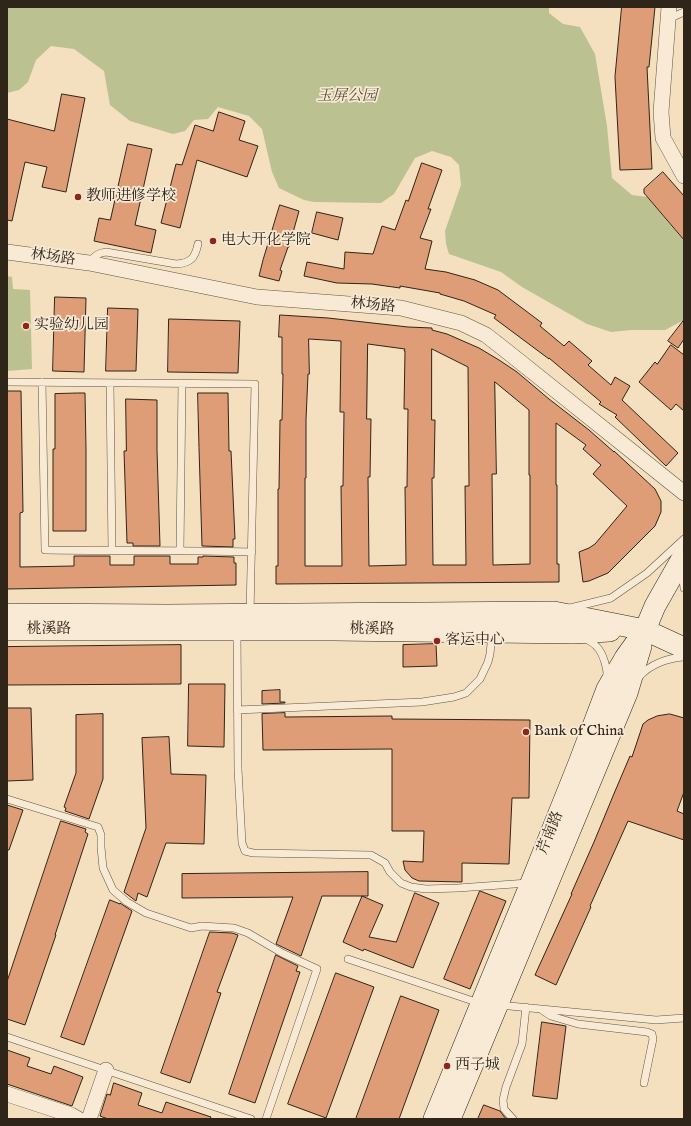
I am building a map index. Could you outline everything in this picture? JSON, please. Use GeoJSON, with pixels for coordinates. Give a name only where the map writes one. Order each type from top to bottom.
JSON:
{"type":"FeatureCollection","features":[{"type":"Feature","properties":{"kind":"street"},"geometry":{"type":"LineString","coordinates":[[668,13],[661,112],[663,138],[684,176]]}},
{"type":"Feature","properties":{"kind":"street","name":"林场路"},"geometry":{"type":"LineString","coordinates":[[7,252],[89,263],[257,297],[401,308],[461,323],[486,335],[509,352],[684,493]]}},
{"type":"Feature","properties":{"kind":"street","name":"芹南路"},"geometry":{"type":"LineString","coordinates":[[434,1119],[489,1004],[540,882],[579,763],[617,691],[625,658],[645,630],[655,606],[682,558]]}},
{"type":"Feature","properties":{"kind":"street","name":"桃溪路"},"geometry":{"type":"LineString","coordinates":[[7,630],[554,612],[645,630]]}},
{"type":"Feature","properties":{"kind":"street","name":"桃溪路"},"geometry":{"type":"LineString","coordinates":[[7,614],[492,632],[573,633],[645,630]]}},
{"type":"Feature","properties":{"kind":"street"},"geometry":{"type":"LineString","coordinates":[[645,630],[684,630]]}},
{"type":"Feature","properties":{"kind":"street"},"geometry":{"type":"LineString","coordinates":[[645,630],[684,648]]}},
{"type":"Feature","properties":{"kind":"street"},"geometry":{"type":"LineString","coordinates":[[450,1119],[489,1004]]}},
{"type":"Feature","properties":{"kind":"street"},"geometry":{"type":"LineString","coordinates":[[89,1119],[106,1070]]}},
{"type":"Feature","properties":{"kind":"street"},"geometry":{"type":"LineString","coordinates":[[7,1094],[78,1119]]}},
{"type":"Feature","properties":{"kind":"lane"},"geometry":{"type":"LineString","coordinates":[[668,13],[684,12]]}},
{"type":"Feature","properties":{"kind":"lane"},"geometry":{"type":"LineString","coordinates":[[89,263],[95,255],[106,252],[181,264],[186,263],[193,258],[198,244]]}},
{"type":"Feature","properties":{"kind":"lane"},"geometry":{"type":"LineString","coordinates":[[7,382],[255,384],[252,552],[243,622],[237,710],[238,769],[242,843],[245,851],[253,853],[371,854],[385,864],[390,872],[401,883],[411,887],[426,889],[540,882]]}},
{"type":"Feature","properties":{"kind":"lane"},"geometry":{"type":"LineString","coordinates":[[42,382],[45,550],[180,550],[252,552]]}},
{"type":"Feature","properties":{"kind":"lane"},"geometry":{"type":"LineString","coordinates":[[110,383],[112,551]]}},
{"type":"Feature","properties":{"kind":"lane"},"geometry":{"type":"LineString","coordinates":[[180,550],[182,383]]}},
{"type":"Feature","properties":{"kind":"lane","name":"桃溪路"},"geometry":{"type":"LineString","coordinates":[[554,612],[611,598],[647,573],[684,539]]}},
{"type":"Feature","properties":{"kind":"lane"},"geometry":{"type":"LineString","coordinates":[[682,558],[684,588]]}},
{"type":"Feature","properties":{"kind":"lane"},"geometry":{"type":"LineString","coordinates":[[237,710],[422,702],[454,698],[466,693],[480,679],[488,662],[492,632]]}},
{"type":"Feature","properties":{"kind":"lane"},"geometry":{"type":"LineString","coordinates":[[573,633],[598,647],[617,691],[659,663],[684,657]]}},
{"type":"Feature","properties":{"kind":"lane"},"geometry":{"type":"LineString","coordinates":[[7,799],[98,827],[101,835],[103,868],[113,890],[127,902],[146,913],[191,928],[202,926],[234,928],[248,933],[282,953],[317,969],[266,1119]]}},
{"type":"Feature","properties":{"kind":"lane"},"geometry":{"type":"LineString","coordinates":[[348,959],[489,1004],[656,1020],[684,1018]]}},
{"type":"Feature","properties":{"kind":"lane"},"geometry":{"type":"LineString","coordinates":[[513,1119],[504,1109],[502,1100],[522,1044],[526,1007]]}},
{"type":"Feature","properties":{"kind":"lane"},"geometry":{"type":"LineString","coordinates":[[540,1008],[551,1016],[578,1024],[650,1032],[653,1039],[644,1083]]}},
{"type":"Feature","properties":{"kind":"lane"},"geometry":{"type":"LineString","coordinates":[[7,1037],[251,1119]]}},
{"type":"Feature","properties":{"kind":"green space","name":"玉屏公园"},"geometry":{"type":"Polygon","coordinates":[[[7,7],[549,7],[549,13],[563,24],[580,27],[595,54],[607,126],[612,178],[632,195],[647,197],[684,241],[684,320],[665,330],[631,330],[611,332],[587,324],[522,287],[501,272],[449,254],[446,244],[445,231],[461,185],[459,165],[451,157],[432,151],[415,158],[394,194],[381,203],[314,202],[304,200],[279,188],[272,172],[262,129],[249,116],[218,107],[208,119],[194,120],[185,131],[173,134],[130,121],[110,105],[104,71],[74,49],[51,46],[36,60],[28,82],[19,90],[7,93],[7,7]]]}},
{"type":"Feature","properties":{"kind":"green space"},"geometry":{"type":"Polygon","coordinates":[[[7,276],[12,277],[13,289],[30,290],[32,369],[7,371],[7,276]]]}},
{"type":"Feature","properties":{"kind":"building"},"geometry":{"type":"Polygon","coordinates":[[[622,7],[655,7],[649,67],[647,67],[652,169],[620,170],[615,77],[622,7]]]}},
{"type":"Feature","properties":{"kind":"building"},"geometry":{"type":"Polygon","coordinates":[[[62,94],[85,98],[66,192],[42,187],[47,167],[25,162],[12,221],[7,220],[7,119],[54,131],[62,94]]]}},
{"type":"Feature","properties":{"kind":"building"},"geometry":{"type":"Polygon","coordinates":[[[219,112],[245,121],[239,140],[258,146],[247,177],[197,160],[180,228],[161,223],[176,164],[182,165],[195,125],[213,131],[219,112]]]}},
{"type":"Feature","properties":{"kind":"building"},"geometry":{"type":"Polygon","coordinates":[[[128,144],[152,149],[135,225],[156,230],[151,253],[94,241],[99,218],[110,220],[128,144]]]}},
{"type":"Feature","properties":{"kind":"building"},"geometry":{"type":"Polygon","coordinates":[[[422,163],[442,170],[428,209],[431,209],[420,238],[432,241],[425,269],[446,272],[475,280],[498,290],[542,323],[540,326],[564,346],[569,341],[592,361],[588,365],[611,385],[615,377],[630,386],[622,400],[678,453],[666,466],[615,417],[617,415],[599,404],[601,402],[549,358],[494,318],[496,315],[464,301],[440,293],[400,286],[400,288],[372,284],[337,283],[304,276],[307,262],[344,269],[345,252],[373,254],[382,226],[395,230],[406,200],[408,201],[422,163]]]}},
{"type":"Feature","properties":{"kind":"building"},"geometry":{"type":"Polygon","coordinates":[[[663,172],[684,196],[684,240],[644,193],[644,189],[663,172]]]}},
{"type":"Feature","properties":{"kind":"building"},"geometry":{"type":"Polygon","coordinates":[[[280,205],[299,211],[289,247],[280,270],[282,271],[279,281],[259,276],[280,205]]]}},
{"type":"Feature","properties":{"kind":"building"},"geometry":{"type":"Polygon","coordinates":[[[317,212],[343,218],[338,240],[312,233],[317,212]]]}},
{"type":"Feature","properties":{"kind":"building"},"geometry":{"type":"Polygon","coordinates":[[[55,297],[86,298],[84,372],[53,371],[55,297]]]}},
{"type":"Feature","properties":{"kind":"building"},"geometry":{"type":"Polygon","coordinates":[[[108,308],[138,309],[136,371],[106,371],[108,308]]]}},
{"type":"Feature","properties":{"kind":"building"},"geometry":{"type":"Polygon","coordinates":[[[280,315],[432,328],[432,330],[447,334],[479,348],[517,372],[614,451],[655,489],[661,501],[661,512],[655,526],[608,573],[583,582],[579,552],[595,544],[627,506],[593,474],[601,465],[583,449],[586,445],[556,423],[557,564],[559,564],[559,582],[276,584],[276,566],[278,566],[280,420],[282,420],[283,374],[282,337],[279,337],[280,315]],[[309,339],[309,374],[306,420],[305,566],[342,566],[341,486],[343,486],[344,412],[340,412],[341,341],[309,339]],[[368,344],[367,419],[371,419],[370,477],[368,477],[369,566],[406,565],[405,487],[407,487],[408,409],[404,409],[405,349],[368,344]],[[432,349],[432,420],[435,420],[434,478],[432,478],[433,565],[466,565],[465,486],[469,486],[468,367],[432,349]],[[495,382],[496,474],[492,474],[493,565],[530,564],[529,410],[495,382]]]}},
{"type":"Feature","properties":{"kind":"building"},"geometry":{"type":"Polygon","coordinates":[[[169,319],[240,321],[238,373],[168,372],[169,319]]]}},
{"type":"Feature","properties":{"kind":"building"},"geometry":{"type":"Polygon","coordinates":[[[684,320],[684,339],[678,348],[668,341],[684,320]]]}},
{"type":"Feature","properties":{"kind":"building"},"geometry":{"type":"Polygon","coordinates":[[[671,345],[684,355],[684,411],[676,404],[671,410],[639,382],[655,362],[657,364],[671,345]]]}},
{"type":"Feature","properties":{"kind":"building"},"geometry":{"type":"Polygon","coordinates":[[[7,391],[21,391],[23,512],[20,513],[20,567],[74,566],[74,556],[110,556],[110,565],[134,565],[134,556],[170,556],[170,564],[198,564],[198,557],[203,556],[234,557],[234,563],[236,563],[236,585],[7,589],[7,391]]]}},
{"type":"Feature","properties":{"kind":"building"},"geometry":{"type":"Polygon","coordinates":[[[85,393],[86,531],[53,531],[55,394],[85,393]]]}},
{"type":"Feature","properties":{"kind":"building"},"geometry":{"type":"Polygon","coordinates":[[[198,393],[228,393],[229,451],[231,451],[235,539],[233,539],[233,547],[202,546],[198,393]]]}},
{"type":"Feature","properties":{"kind":"building"},"geometry":{"type":"Polygon","coordinates":[[[126,399],[157,400],[160,546],[133,546],[133,543],[127,543],[124,451],[126,451],[126,399]]]}},
{"type":"Feature","properties":{"kind":"building"},"geometry":{"type":"Polygon","coordinates":[[[436,644],[437,666],[403,667],[403,645],[436,644]]]}},
{"type":"Feature","properties":{"kind":"building"},"geometry":{"type":"Polygon","coordinates":[[[181,645],[181,684],[7,685],[7,647],[181,645]]]}},
{"type":"Feature","properties":{"kind":"building"},"geometry":{"type":"Polygon","coordinates":[[[189,684],[225,684],[224,747],[188,746],[189,684]]]}},
{"type":"Feature","properties":{"kind":"building"},"geometry":{"type":"Polygon","coordinates":[[[280,690],[280,702],[285,703],[262,704],[262,691],[280,690]]]}},
{"type":"Feature","properties":{"kind":"building"},"geometry":{"type":"Polygon","coordinates":[[[7,708],[31,708],[33,780],[7,781],[7,708]]]}},
{"type":"Feature","properties":{"kind":"building"},"geometry":{"type":"Polygon","coordinates":[[[285,713],[285,717],[392,716],[392,719],[530,720],[529,798],[512,798],[509,864],[462,863],[462,882],[419,881],[412,878],[405,870],[403,861],[423,862],[424,831],[392,831],[392,749],[263,750],[262,714],[285,713]]]}},
{"type":"Feature","properties":{"kind":"building"},"geometry":{"type":"Polygon","coordinates":[[[103,714],[103,779],[89,819],[65,811],[66,808],[64,807],[76,773],[76,715],[103,714]]]}},
{"type":"Feature","properties":{"kind":"building"},"geometry":{"type":"Polygon","coordinates":[[[670,714],[684,718],[684,792],[677,811],[684,814],[684,840],[628,821],[556,985],[535,975],[572,894],[630,756],[632,757],[643,724],[657,716],[670,714]]]}},
{"type":"Feature","properties":{"kind":"building"},"geometry":{"type":"Polygon","coordinates":[[[169,737],[171,774],[206,775],[204,844],[166,843],[147,897],[138,893],[136,901],[124,892],[146,828],[142,738],[169,737]]]}},
{"type":"Feature","properties":{"kind":"building"},"geometry":{"type":"Polygon","coordinates":[[[7,805],[23,810],[9,850],[7,850],[7,805]]]}},
{"type":"Feature","properties":{"kind":"building"},"geometry":{"type":"Polygon","coordinates":[[[61,821],[86,829],[85,832],[88,834],[56,935],[25,1025],[7,1019],[7,982],[61,821]]]}},
{"type":"Feature","properties":{"kind":"building"},"geometry":{"type":"Polygon","coordinates":[[[368,872],[368,896],[322,896],[301,956],[276,944],[293,897],[182,898],[182,874],[368,872]]]}},
{"type":"Feature","properties":{"kind":"building"},"geometry":{"type":"Polygon","coordinates":[[[480,891],[506,901],[470,989],[444,979],[480,891]]]}},
{"type":"Feature","properties":{"kind":"building"},"geometry":{"type":"Polygon","coordinates":[[[415,893],[439,903],[413,968],[364,949],[363,951],[343,942],[362,896],[383,905],[369,937],[396,942],[415,893]]]}},
{"type":"Feature","properties":{"kind":"building"},"geometry":{"type":"Polygon","coordinates":[[[110,900],[120,903],[132,911],[84,1045],[61,1037],[110,900]]]}},
{"type":"Feature","properties":{"kind":"building"},"geometry":{"type":"Polygon","coordinates":[[[210,932],[232,933],[238,935],[217,992],[221,993],[190,1083],[161,1073],[210,932]]]}},
{"type":"Feature","properties":{"kind":"building"},"geometry":{"type":"Polygon","coordinates":[[[276,955],[298,966],[296,971],[300,972],[255,1103],[229,1094],[276,955]]]}},
{"type":"Feature","properties":{"kind":"building"},"geometry":{"type":"Polygon","coordinates":[[[336,973],[374,987],[326,1118],[288,1104],[336,973]]]}},
{"type":"Feature","properties":{"kind":"building"},"geometry":{"type":"Polygon","coordinates":[[[401,996],[439,1010],[399,1119],[356,1119],[401,996]]]}},
{"type":"Feature","properties":{"kind":"building"},"geometry":{"type":"Polygon","coordinates":[[[542,1022],[566,1026],[557,1099],[533,1096],[542,1022]]]}},
{"type":"Feature","properties":{"kind":"building"},"geometry":{"type":"Polygon","coordinates":[[[7,1050],[30,1058],[27,1066],[51,1074],[54,1066],[83,1077],[72,1106],[7,1084],[7,1050]]]}},
{"type":"Feature","properties":{"kind":"building"},"geometry":{"type":"Polygon","coordinates":[[[114,1083],[142,1093],[138,1105],[162,1113],[166,1102],[211,1117],[210,1119],[108,1119],[100,1116],[107,1094],[110,1095],[114,1083]]]}},
{"type":"Feature","properties":{"kind":"building"},"geometry":{"type":"Polygon","coordinates":[[[484,1105],[500,1111],[506,1119],[478,1119],[484,1105]]]}},
{"type":"Feature","properties":{"kind":"place","name":"教师进修学校"},"geometry":{"type":"Point","coordinates":[78,197]}},
{"type":"Feature","properties":{"kind":"place","name":"电大开化学院"},"geometry":{"type":"Point","coordinates":[213,241]}},
{"type":"Feature","properties":{"kind":"place","name":"实验幼儿园"},"geometry":{"type":"Point","coordinates":[26,326]}},
{"type":"Feature","properties":{"kind":"place","name":"客运中心"},"geometry":{"type":"Point","coordinates":[437,641]}},
{"type":"Feature","properties":{"kind":"place","name":"Bank of China"},"geometry":{"type":"Point","coordinates":[526,732]}},
{"type":"Feature","properties":{"kind":"place","name":"西子城"},"geometry":{"type":"Point","coordinates":[447,1066]}}]}
